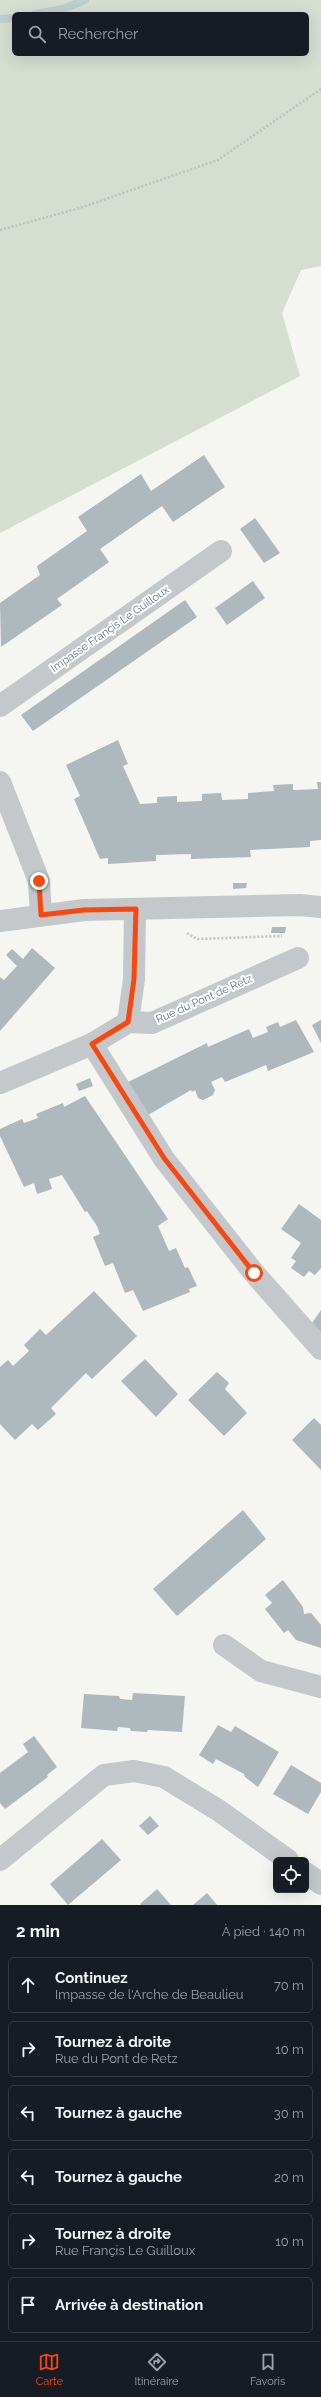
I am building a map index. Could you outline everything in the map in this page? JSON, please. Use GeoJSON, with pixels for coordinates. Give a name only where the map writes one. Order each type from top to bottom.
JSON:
{"type":"FeatureCollection","features":[{"type":"Feature","properties":{"kind":"street","name":"Impasse Françis Le Guilloux"},"geometry":{"type":"LineString","coordinates":[[0,706],[221,551]]}},
{"type":"Feature","properties":{"kind":"street"},"geometry":{"type":"LineString","coordinates":[[0,782],[39,881],[41,915]]}},
{"type":"Feature","properties":{"kind":"street"},"geometry":{"type":"LineString","coordinates":[[0,921],[84,910],[300,905],[321,907]]}},
{"type":"Feature","properties":{"kind":"street"},"geometry":{"type":"LineString","coordinates":[[0,1082],[92,1044],[128,1022],[134,979],[136,909]]}},
{"type":"Feature","properties":{"kind":"street","name":"Rue du Pont de Retz"},"geometry":{"type":"LineString","coordinates":[[128,1022],[152,1023],[298,958]]}},
{"type":"Feature","properties":{"kind":"street"},"geometry":{"type":"LineString","coordinates":[[92,1044],[164,1158],[254,1273],[321,1349]]}},
{"type":"Feature","properties":{"kind":"street"},"geometry":{"type":"LineString","coordinates":[[224,1645],[261,1671],[321,1687]]}},
{"type":"Feature","properties":{"kind":"street"},"geometry":{"type":"LineString","coordinates":[[0,1860],[104,1775],[134,1771],[164,1777],[218,1810],[284,1857]]}},
{"type":"Feature","properties":{"kind":"street"},"geometry":{"type":"LineString","coordinates":[[309,1875],[321,1884]]}},
{"type":"Feature","properties":{"kind":"path"},"geometry":{"type":"LineString","coordinates":[[0,230],[80,208],[218,160],[321,89]]}},
{"type":"Feature","properties":{"kind":"shaded area"},"geometry":{"type":"Polygon","coordinates":[[[0,0],[321,0],[321,266],[301,270],[282,313],[300,376],[0,533],[0,0]]]}},
{"type":"Feature","properties":{"kind":"building"},"geometry":{"type":"Polygon","coordinates":[[[204,455],[225,487],[173,522],[162,506],[100,549],[109,562],[57,599],[62,605],[1,647],[0,603],[40,575],[37,566],[87,531],[78,517],[141,474],[151,491],[204,455]]]}},
{"type":"Feature","properties":{"kind":"building"},"geometry":{"type":"Polygon","coordinates":[[[255,518],[280,553],[264,563],[240,529],[255,518]]]}},
{"type":"Feature","properties":{"kind":"building"},"geometry":{"type":"Polygon","coordinates":[[[253,581],[265,598],[227,625],[215,608],[253,581]]]}},
{"type":"Feature","properties":{"kind":"building"},"geometry":{"type":"Polygon","coordinates":[[[185,600],[197,617],[33,731],[21,715],[185,600]]]}},
{"type":"Feature","properties":{"kind":"building"},"geometry":{"type":"Polygon","coordinates":[[[118,740],[128,764],[123,766],[140,804],[157,803],[157,797],[177,796],[177,802],[202,801],[202,794],[221,793],[222,800],[248,799],[248,793],[274,791],[273,785],[293,784],[293,790],[318,789],[317,782],[321,782],[321,840],[310,841],[310,847],[250,850],[251,857],[191,859],[191,854],[156,855],[156,861],[108,864],[108,858],[100,859],[74,799],[80,796],[66,765],[118,740]]]}},
{"type":"Feature","properties":{"kind":"building"},"geometry":{"type":"Polygon","coordinates":[[[233,883],[247,883],[246,888],[233,889],[233,883]]]}},
{"type":"Feature","properties":{"kind":"building"},"geometry":{"type":"Polygon","coordinates":[[[272,927],[286,927],[285,933],[271,933],[272,927]]]}},
{"type":"Feature","properties":{"kind":"building"},"geometry":{"type":"Polygon","coordinates":[[[32,948],[55,968],[0,1031],[0,977],[4,980],[17,966],[6,955],[12,949],[23,959],[32,948]]]}},
{"type":"Feature","properties":{"kind":"building"},"geometry":{"type":"Polygon","coordinates":[[[296,1020],[314,1052],[268,1071],[266,1065],[225,1082],[222,1077],[211,1082],[215,1090],[213,1095],[203,1100],[198,1098],[195,1090],[192,1092],[191,1090],[148,1115],[126,1083],[207,1043],[208,1047],[249,1029],[253,1038],[268,1032],[266,1027],[278,1022],[280,1027],[296,1020]]]}},
{"type":"Feature","properties":{"kind":"building"},"geometry":{"type":"Polygon","coordinates":[[[321,1020],[321,1043],[312,1025],[321,1020]]]}},
{"type":"Feature","properties":{"kind":"building"},"geometry":{"type":"Polygon","coordinates":[[[90,1078],[93,1086],[79,1091],[76,1084],[90,1078]]]}},
{"type":"Feature","properties":{"kind":"building"},"geometry":{"type":"Polygon","coordinates":[[[85,1096],[168,1219],[158,1226],[169,1251],[176,1248],[185,1268],[188,1267],[197,1286],[189,1289],[190,1292],[143,1311],[133,1290],[125,1293],[113,1263],[105,1266],[93,1237],[100,1234],[97,1226],[87,1211],[85,1212],[62,1175],[49,1179],[52,1189],[37,1194],[34,1183],[24,1187],[0,1136],[0,1129],[22,1119],[24,1123],[38,1118],[36,1114],[63,1103],[64,1107],[85,1096]]]}},
{"type":"Feature","properties":{"kind":"building"},"geometry":{"type":"Polygon","coordinates":[[[299,1204],[321,1220],[321,1268],[315,1275],[309,1271],[304,1277],[291,1268],[296,1261],[291,1258],[301,1243],[281,1229],[299,1204]]]}},
{"type":"Feature","properties":{"kind":"building"},"geometry":{"type":"Polygon","coordinates":[[[94,1291],[137,1336],[92,1379],[86,1373],[51,1408],[56,1414],[38,1430],[32,1424],[15,1440],[0,1424],[0,1367],[8,1360],[13,1366],[29,1351],[24,1345],[40,1329],[46,1335],[94,1291]]]}},
{"type":"Feature","properties":{"kind":"building"},"geometry":{"type":"Polygon","coordinates":[[[321,1310],[321,1338],[310,1326],[321,1310]]]}},
{"type":"Feature","properties":{"kind":"building"},"geometry":{"type":"Polygon","coordinates":[[[145,1359],[178,1394],[156,1417],[121,1381],[145,1359]]]}},
{"type":"Feature","properties":{"kind":"building"},"geometry":{"type":"Polygon","coordinates":[[[217,1372],[229,1383],[225,1389],[247,1413],[224,1436],[188,1400],[217,1372]]]}},
{"type":"Feature","properties":{"kind":"building"},"geometry":{"type":"Polygon","coordinates":[[[314,1418],[321,1425],[321,1470],[292,1440],[314,1418]]]}},
{"type":"Feature","properties":{"kind":"building"},"geometry":{"type":"Polygon","coordinates":[[[243,1510],[266,1539],[177,1616],[153,1589],[243,1510]]]}},
{"type":"Feature","properties":{"kind":"building"},"geometry":{"type":"Polygon","coordinates":[[[283,1580],[303,1607],[304,1614],[311,1613],[321,1625],[321,1648],[296,1640],[288,1630],[284,1633],[265,1609],[272,1603],[265,1595],[283,1580]]]}},
{"type":"Feature","properties":{"kind":"building"},"geometry":{"type":"Polygon","coordinates":[[[133,1693],[185,1696],[182,1732],[148,1730],[147,1732],[131,1731],[130,1728],[118,1727],[117,1731],[81,1728],[84,1694],[119,1696],[120,1699],[132,1700],[133,1693]]]}},
{"type":"Feature","properties":{"kind":"building"},"geometry":{"type":"Polygon","coordinates":[[[218,1725],[231,1732],[235,1726],[279,1752],[258,1787],[245,1777],[244,1774],[216,1759],[213,1764],[199,1755],[218,1725]]]}},
{"type":"Feature","properties":{"kind":"building"},"geometry":{"type":"Polygon","coordinates":[[[34,1736],[57,1767],[47,1775],[48,1777],[5,1809],[0,1803],[0,1773],[28,1752],[23,1744],[34,1736]]]}},
{"type":"Feature","properties":{"kind":"building"},"geometry":{"type":"Polygon","coordinates":[[[291,1765],[321,1783],[321,1792],[308,1814],[273,1794],[291,1765]]]}},
{"type":"Feature","properties":{"kind":"building"},"geometry":{"type":"Polygon","coordinates":[[[150,1816],[159,1826],[148,1835],[139,1826],[150,1816]]]}},
{"type":"Feature","properties":{"kind":"building"},"geometry":{"type":"Polygon","coordinates":[[[102,1839],[121,1860],[68,1905],[50,1884],[102,1839]]]}},
{"type":"Feature","properties":{"kind":"building"},"geometry":{"type":"Polygon","coordinates":[[[157,1889],[171,1905],[140,1904],[157,1889]]]}},
{"type":"Feature","properties":{"kind":"building"},"geometry":{"type":"Polygon","coordinates":[[[207,1893],[217,1905],[193,1905],[207,1893]]]}},
{"type":"Feature","properties":{"kind":"waterway"},"geometry":{"type":"LineString","coordinates":[[46,12],[63,9],[85,0]]}},
{"type":"Feature","properties":{"kind":"waterway"},"geometry":{"type":"LineString","coordinates":[[0,19],[12,18]]}},
{"type":"Feature","properties":{"kind":"route"},"geometry":{"type":"LineString","coordinates":[[39,881],[41,915],[84,910],[136,909],[134,979],[128,1022],[92,1044],[164,1158],[254,1273]]}}]}
